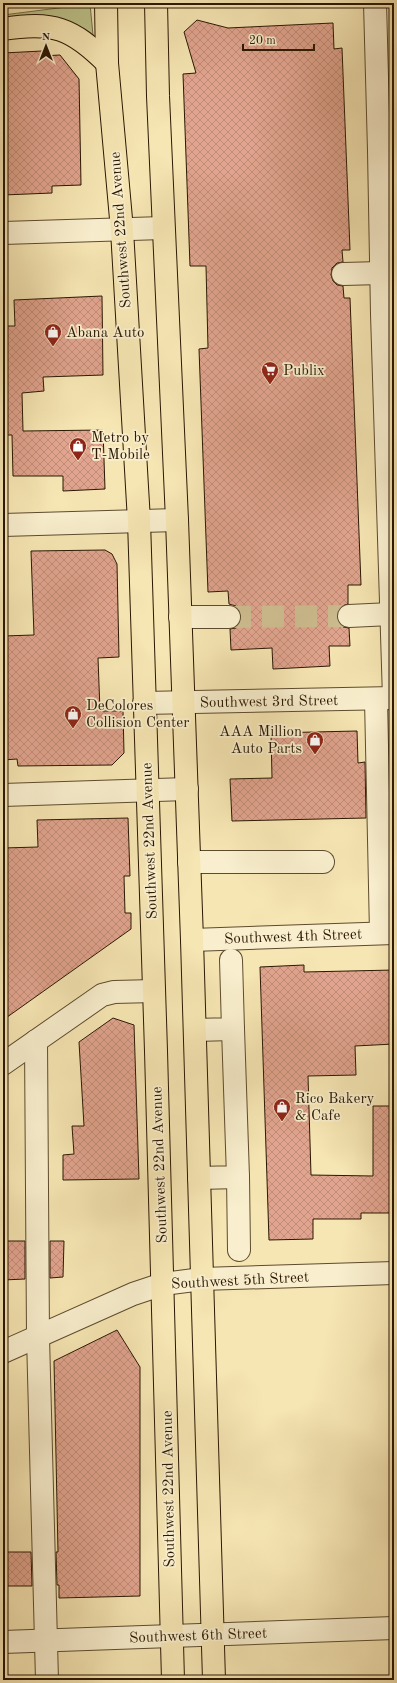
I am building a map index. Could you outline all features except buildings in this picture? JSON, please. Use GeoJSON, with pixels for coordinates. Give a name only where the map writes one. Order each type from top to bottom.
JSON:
{"type":"FeatureCollection","features":[{"type":"Feature","properties":{"kind":"main road","name":"Southwest 22nd Avenue"},"geometry":{"type":"LineString","coordinates":[[106,3],[107,63],[122,230],[138,521],[163,1284],[173,1680]]}},
{"type":"Feature","properties":{"kind":"main road"},"geometry":{"type":"LineString","coordinates":[[156,3],[157,81],[187,789],[214,1680]]}},
{"type":"Feature","properties":{"kind":"main road"},"geometry":{"type":"LineString","coordinates":[[3,29],[50,26],[65,31],[83,41],[107,63]]}},
{"type":"Feature","properties":{"kind":"street"},"geometry":{"type":"LineString","coordinates":[[374,3],[387,151],[381,273],[388,336],[391,614],[388,698],[388,933]]}},
{"type":"Feature","properties":{"kind":"street"},"geometry":{"type":"LineString","coordinates":[[3,233],[163,228]]}},
{"type":"Feature","properties":{"kind":"street"},"geometry":{"type":"LineString","coordinates":[[343,274],[381,273]]}},
{"type":"Feature","properties":{"kind":"street"},"geometry":{"type":"LineString","coordinates":[[3,525],[176,520]]}},
{"type":"Feature","properties":{"kind":"street"},"geometry":{"type":"LineString","coordinates":[[349,616],[391,614]]}},
{"type":"Feature","properties":{"kind":"street"},"geometry":{"type":"LineString","coordinates":[[180,618],[229,617]]}},
{"type":"Feature","properties":{"kind":"street","name":"Southwest 3rd Street"},"geometry":{"type":"LineString","coordinates":[[144,703],[388,698]]}},
{"type":"Feature","properties":{"kind":"street"},"geometry":{"type":"LineString","coordinates":[[3,795],[187,789]]}},
{"type":"Feature","properties":{"kind":"street"},"geometry":{"type":"LineString","coordinates":[[189,862],[323,862]]}},
{"type":"Feature","properties":{"kind":"street","name":"Southwest 4th Street"},"geometry":{"type":"LineString","coordinates":[[192,940],[388,933]]}},
{"type":"Feature","properties":{"kind":"street"},"geometry":{"type":"LineString","coordinates":[[232,960],[239,1250]]}},
{"type":"Feature","properties":{"kind":"street"},"geometry":{"type":"LineString","coordinates":[[3,1064],[102,995],[114,992],[154,991]]}},
{"type":"Feature","properties":{"kind":"street"},"geometry":{"type":"LineString","coordinates":[[195,1030],[233,1028]]}},
{"type":"Feature","properties":{"kind":"street"},"geometry":{"type":"LineString","coordinates":[[36,1041],[38,1337],[47,1680]]}},
{"type":"Feature","properties":{"kind":"street"},"geometry":{"type":"LineString","coordinates":[[199,1178],[238,1177]]}},
{"type":"Feature","properties":{"kind":"street","name":"Southwest 5th Street"},"geometry":{"type":"LineString","coordinates":[[3,1352],[132,1294],[163,1284],[202,1278],[394,1273]]}},
{"type":"Feature","properties":{"kind":"street","name":"Southwest 6th Street"},"geometry":{"type":"LineString","coordinates":[[3,1642],[394,1628]]}},
{"type":"Feature","properties":{"kind":"green space"},"geometry":{"type":"Polygon","coordinates":[[[90,4],[93,35],[88,36],[3,21],[3,15],[90,4]]]}},
{"type":"Feature","properties":{"kind":"tunnel"},"geometry":{"type":"LineString","coordinates":[[229,617],[349,616]]}},
{"type":"Feature","properties":{"kind":"place","name":"Abana Auto"},"geometry":{"type":"Point","coordinates":[53,347]}},
{"type":"Feature","properties":{"kind":"place","name":"Publix"},"geometry":{"type":"Point","coordinates":[270,385]}},
{"type":"Feature","properties":{"kind":"place","name":"Metro by T-Mobile"},"geometry":{"type":"Point","coordinates":[78,461]}},
{"type":"Feature","properties":{"kind":"place","name":"DeColores Collision Center"},"geometry":{"type":"Point","coordinates":[73,729]}},
{"type":"Feature","properties":{"kind":"place","name":"AAA Million Auto Parts"},"geometry":{"type":"Point","coordinates":[315,755]}},
{"type":"Feature","properties":{"kind":"place","name":"Rico Bakery & Cafe"},"geometry":{"type":"Point","coordinates":[282,1122]}}]}
